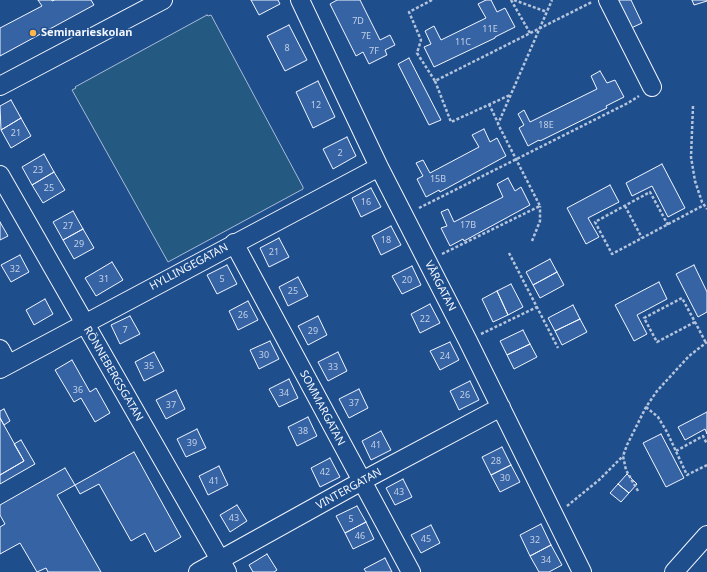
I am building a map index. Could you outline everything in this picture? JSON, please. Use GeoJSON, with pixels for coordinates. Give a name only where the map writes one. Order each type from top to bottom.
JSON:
{"type":"FeatureCollection","features":[{"type":"Feature","properties":{"kind":"street"},"geometry":{"type":"LineString","coordinates":[[0,86],[163,0]]}},
{"type":"Feature","properties":{"kind":"street","name":"VÅRGATAN"},"geometry":{"type":"LineString","coordinates":[[300,0],[379,167],[428,261],[582,572]]}},
{"type":"Feature","properties":{"kind":"street"},"geometry":{"type":"LineString","coordinates":[[608,0],[652,88]]}},
{"type":"Feature","properties":{"kind":"street","name":"HYLLINGEGATAN"},"geometry":{"type":"LineString","coordinates":[[3,361],[84,323],[379,167]]}},
{"type":"Feature","properties":{"kind":"street","name":"RÖNNEBERGSGATAN"},"geometry":{"type":"LineString","coordinates":[[0,175],[224,566]]}},
{"type":"Feature","properties":{"kind":"street","name":"SOMMARGATAN"},"geometry":{"type":"LineString","coordinates":[[234,243],[411,572]]}},
{"type":"Feature","properties":{"kind":"street","name":"VINTERGATAN"},"geometry":{"type":"LineString","coordinates":[[198,572],[224,566],[362,481],[501,408]]}},
{"type":"Feature","properties":{"kind":"street"},"geometry":{"type":"LineString","coordinates":[[674,572],[707,534]]}},
{"type":"Feature","properties":{"kind":"path"},"geometry":{"type":"LineString","coordinates":[[432,0],[409,12],[421,40],[417,53],[435,81],[451,122],[511,95]]}},
{"type":"Feature","properties":{"kind":"path"},"geometry":{"type":"LineString","coordinates":[[511,0],[530,33]]}},
{"type":"Feature","properties":{"kind":"path"},"geometry":{"type":"LineString","coordinates":[[514,0],[546,12]]}},
{"type":"Feature","properties":{"kind":"path"},"geometry":{"type":"LineString","coordinates":[[498,124],[552,0]]}},
{"type":"Feature","properties":{"kind":"path"},"geometry":{"type":"LineString","coordinates":[[435,81],[596,0]]}},
{"type":"Feature","properties":{"kind":"path"},"geometry":{"type":"LineString","coordinates":[[404,216],[628,103],[652,88]]}},
{"type":"Feature","properties":{"kind":"path"},"geometry":{"type":"LineString","coordinates":[[489,104],[540,206],[540,221],[532,241]]}},
{"type":"Feature","properties":{"kind":"path"},"geometry":{"type":"LineString","coordinates":[[693,106],[691,156],[695,181],[707,209]]}},
{"type":"Feature","properties":{"kind":"path"},"geometry":{"type":"LineString","coordinates":[[668,225],[650,192],[595,222],[612,254],[668,225],[704,205]]}},
{"type":"Feature","properties":{"kind":"path"},"geometry":{"type":"LineString","coordinates":[[428,261],[540,206]]}},
{"type":"Feature","properties":{"kind":"path"},"geometry":{"type":"LineString","coordinates":[[625,206],[642,238]]}},
{"type":"Feature","properties":{"kind":"path"},"geometry":{"type":"LineString","coordinates":[[509,253],[558,348]]}},
{"type":"Feature","properties":{"kind":"path"},"geometry":{"type":"LineString","coordinates":[[554,516],[599,480],[623,456],[629,439],[646,406],[671,375],[689,356],[706,342],[682,298],[644,318],[657,342],[695,322]]}},
{"type":"Feature","properties":{"kind":"path"},"geometry":{"type":"LineString","coordinates":[[468,341],[537,307]]}},
{"type":"Feature","properties":{"kind":"path"},"geometry":{"type":"LineString","coordinates":[[646,406],[658,417],[687,475],[707,466]]}},
{"type":"Feature","properties":{"kind":"path"},"geometry":{"type":"LineString","coordinates":[[676,451],[703,436],[707,444]]}},
{"type":"Feature","properties":{"kind":"path"},"geometry":{"type":"LineString","coordinates":[[623,456],[626,470],[638,491]]}},
{"type":"Feature","properties":{"kind":"shaded area"},"geometry":{"type":"Polygon","coordinates":[[[207,15],[211,15],[303,189],[168,262],[72,90],[207,15]]]}},
{"type":"Feature","properties":{"kind":"building"},"geometry":{"type":"Polygon","coordinates":[[[38,0],[91,0],[94,5],[0,56],[0,28],[42,6],[38,0]]]}},
{"type":"Feature","properties":{"kind":"building"},"geometry":{"type":"Polygon","coordinates":[[[251,0],[278,0],[280,4],[259,15],[251,0]]]}},
{"type":"Feature","properties":{"kind":"building"},"geometry":{"type":"Polygon","coordinates":[[[337,0],[360,0],[380,40],[390,35],[395,45],[385,50],[387,55],[369,64],[363,52],[356,56],[330,4],[337,0]]]}},
{"type":"Feature","properties":{"kind":"building"},"geometry":{"type":"Polygon","coordinates":[[[486,0],[491,0],[497,12],[505,8],[515,27],[434,67],[424,47],[431,44],[425,31],[434,26],[441,40],[486,18],[478,4],[486,0]]]}},
{"type":"Feature","properties":{"kind":"building"},"geometry":{"type":"Polygon","coordinates":[[[612,0],[631,0],[642,23],[627,30],[612,0]]]}},
{"type":"Feature","properties":{"kind":"building"},"geometry":{"type":"Polygon","coordinates":[[[692,0],[707,0],[707,1],[694,5],[692,0]]]}},
{"type":"Feature","properties":{"kind":"building"},"geometry":{"type":"Polygon","coordinates":[[[289,25],[307,60],[285,71],[267,36],[289,25]]]}},
{"type":"Feature","properties":{"kind":"building"},"geometry":{"type":"Polygon","coordinates":[[[409,58],[441,120],[429,125],[398,64],[409,58]]]}},
{"type":"Feature","properties":{"kind":"building"},"geometry":{"type":"Polygon","coordinates":[[[600,71],[607,83],[615,80],[624,97],[606,106],[607,108],[528,146],[519,128],[524,125],[518,114],[524,110],[530,122],[597,89],[591,76],[600,71]]]}},
{"type":"Feature","properties":{"kind":"building"},"geometry":{"type":"Polygon","coordinates":[[[318,81],[335,117],[313,128],[296,92],[318,81]]]}},
{"type":"Feature","properties":{"kind":"building"},"geometry":{"type":"Polygon","coordinates":[[[11,100],[21,118],[1,130],[0,106],[11,100]]]}},
{"type":"Feature","properties":{"kind":"building"},"geometry":{"type":"Polygon","coordinates":[[[21,118],[31,136],[11,148],[1,130],[21,118]]]}},
{"type":"Feature","properties":{"kind":"building"},"geometry":{"type":"Polygon","coordinates":[[[484,129],[490,142],[497,138],[506,156],[440,192],[439,190],[426,197],[417,179],[423,176],[416,163],[423,160],[430,173],[479,147],[472,135],[484,129]]]}},
{"type":"Feature","properties":{"kind":"building"},"geometry":{"type":"Polygon","coordinates":[[[347,137],[356,156],[333,169],[323,149],[347,137]]]}},
{"type":"Feature","properties":{"kind":"building"},"geometry":{"type":"Polygon","coordinates":[[[44,154],[54,172],[32,185],[22,167],[44,154]]]}},
{"type":"Feature","properties":{"kind":"building"},"geometry":{"type":"Polygon","coordinates":[[[662,164],[685,208],[668,217],[652,186],[632,196],[626,183],[662,164]]]}},
{"type":"Feature","properties":{"kind":"building"},"geometry":{"type":"Polygon","coordinates":[[[54,172],[65,190],[43,203],[32,185],[54,172]]]}},
{"type":"Feature","properties":{"kind":"building"},"geometry":{"type":"Polygon","coordinates":[[[508,178],[515,191],[521,187],[530,205],[464,241],[463,239],[450,246],[441,228],[447,226],[441,212],[448,209],[454,222],[503,197],[497,184],[508,178]]]}},
{"type":"Feature","properties":{"kind":"building"},"geometry":{"type":"Polygon","coordinates":[[[610,185],[619,202],[588,218],[599,237],[586,244],[567,208],[610,185]]]}},
{"type":"Feature","properties":{"kind":"building"},"geometry":{"type":"Polygon","coordinates":[[[371,188],[381,207],[361,217],[352,198],[371,188]]]}},
{"type":"Feature","properties":{"kind":"building"},"geometry":{"type":"Polygon","coordinates":[[[73,211],[83,229],[63,240],[53,222],[73,211]]]}},
{"type":"Feature","properties":{"kind":"building"},"geometry":{"type":"Polygon","coordinates":[[[0,222],[8,236],[0,240],[0,222]]]}},
{"type":"Feature","properties":{"kind":"building"},"geometry":{"type":"Polygon","coordinates":[[[391,226],[401,245],[381,255],[372,236],[391,226]]]}},
{"type":"Feature","properties":{"kind":"building"},"geometry":{"type":"Polygon","coordinates":[[[83,229],[94,248],[74,259],[63,240],[83,229]]]}},
{"type":"Feature","properties":{"kind":"building"},"geometry":{"type":"Polygon","coordinates":[[[279,238],[289,257],[269,267],[260,248],[279,238]]]}},
{"type":"Feature","properties":{"kind":"building"},"geometry":{"type":"Polygon","coordinates":[[[20,255],[29,272],[11,282],[1,265],[20,255]]]}},
{"type":"Feature","properties":{"kind":"building"},"geometry":{"type":"Polygon","coordinates":[[[550,259],[557,272],[533,285],[526,272],[550,259]]]}},
{"type":"Feature","properties":{"kind":"building"},"geometry":{"type":"Polygon","coordinates":[[[112,262],[123,280],[96,296],[85,278],[112,262]]]}},
{"type":"Feature","properties":{"kind":"building"},"geometry":{"type":"Polygon","coordinates":[[[227,265],[237,284],[217,294],[207,275],[227,265]]]}},
{"type":"Feature","properties":{"kind":"building"},"geometry":{"type":"Polygon","coordinates":[[[694,265],[707,292],[707,312],[698,317],[676,274],[694,265]]]}},
{"type":"Feature","properties":{"kind":"building"},"geometry":{"type":"Polygon","coordinates":[[[412,266],[421,285],[402,294],[392,276],[412,266]]]}},
{"type":"Feature","properties":{"kind":"building"},"geometry":{"type":"Polygon","coordinates":[[[557,272],[564,285],[540,298],[533,285],[557,272]]]}},
{"type":"Feature","properties":{"kind":"building"},"geometry":{"type":"Polygon","coordinates":[[[298,277],[308,296],[288,306],[279,287],[298,277]]]}},
{"type":"Feature","properties":{"kind":"building"},"geometry":{"type":"Polygon","coordinates":[[[659,282],[667,299],[637,315],[647,334],[634,341],[615,305],[659,282]]]}},
{"type":"Feature","properties":{"kind":"building"},"geometry":{"type":"Polygon","coordinates":[[[511,284],[523,307],[508,315],[497,291],[511,284]]]}},
{"type":"Feature","properties":{"kind":"building"},"geometry":{"type":"Polygon","coordinates":[[[497,291],[508,315],[493,322],[482,299],[497,291]]]}},
{"type":"Feature","properties":{"kind":"building"},"geometry":{"type":"Polygon","coordinates":[[[45,299],[53,314],[34,325],[26,310],[45,299]]]}},
{"type":"Feature","properties":{"kind":"building"},"geometry":{"type":"Polygon","coordinates":[[[248,301],[258,320],[238,330],[229,311],[248,301]]]}},
{"type":"Feature","properties":{"kind":"building"},"geometry":{"type":"Polygon","coordinates":[[[430,304],[440,323],[420,333],[411,314],[430,304]]]}},
{"type":"Feature","properties":{"kind":"building"},"geometry":{"type":"Polygon","coordinates":[[[573,305],[580,319],[555,331],[548,318],[573,305]]]}},
{"type":"Feature","properties":{"kind":"building"},"geometry":{"type":"Polygon","coordinates":[[[130,316],[140,334],[120,344],[111,325],[130,316]]]}},
{"type":"Feature","properties":{"kind":"building"},"geometry":{"type":"Polygon","coordinates":[[[318,316],[327,335],[308,345],[298,326],[318,316]]]}},
{"type":"Feature","properties":{"kind":"building"},"geometry":{"type":"Polygon","coordinates":[[[580,319],[587,332],[562,345],[555,331],[580,319]]]}},
{"type":"Feature","properties":{"kind":"building"},"geometry":{"type":"Polygon","coordinates":[[[523,330],[530,344],[507,355],[500,341],[523,330]]]}},
{"type":"Feature","properties":{"kind":"building"},"geometry":{"type":"Polygon","coordinates":[[[270,341],[279,359],[259,369],[250,350],[270,341]]]}},
{"type":"Feature","properties":{"kind":"building"},"geometry":{"type":"Polygon","coordinates":[[[450,342],[459,360],[440,370],[430,351],[450,342]]]}},
{"type":"Feature","properties":{"kind":"building"},"geometry":{"type":"Polygon","coordinates":[[[530,344],[537,357],[514,369],[507,355],[530,344]]]}},
{"type":"Feature","properties":{"kind":"building"},"geometry":{"type":"Polygon","coordinates":[[[154,352],[164,371],[144,381],[135,362],[154,352]]]}},
{"type":"Feature","properties":{"kind":"building"},"geometry":{"type":"Polygon","coordinates":[[[338,352],[347,371],[328,381],[318,362],[338,352]]]}},
{"type":"Feature","properties":{"kind":"building"},"geometry":{"type":"Polygon","coordinates":[[[72,360],[90,392],[96,388],[110,413],[95,422],[81,398],[74,402],[55,370],[72,360]]]}},
{"type":"Feature","properties":{"kind":"building"},"geometry":{"type":"Polygon","coordinates":[[[289,379],[298,398],[279,407],[269,389],[289,379]]]}},
{"type":"Feature","properties":{"kind":"building"},"geometry":{"type":"Polygon","coordinates":[[[470,381],[479,400],[459,410],[450,391],[470,381]]]}},
{"type":"Feature","properties":{"kind":"building"},"geometry":{"type":"Polygon","coordinates":[[[359,389],[368,408],[349,418],[339,399],[359,389]]]}},
{"type":"Feature","properties":{"kind":"building"},"geometry":{"type":"Polygon","coordinates":[[[176,390],[185,409],[166,419],[156,400],[176,390]]]}},
{"type":"Feature","properties":{"kind":"building"},"geometry":{"type":"Polygon","coordinates":[[[4,409],[10,421],[4,425],[0,418],[0,411],[4,409]]]}},
{"type":"Feature","properties":{"kind":"building"},"geometry":{"type":"Polygon","coordinates":[[[707,412],[707,434],[705,429],[685,440],[678,427],[707,412]]]}},
{"type":"Feature","properties":{"kind":"building"},"geometry":{"type":"Polygon","coordinates":[[[308,417],[317,436],[297,446],[288,427],[308,417]]]}},
{"type":"Feature","properties":{"kind":"building"},"geometry":{"type":"Polygon","coordinates":[[[0,418],[24,461],[0,475],[0,418]]]}},
{"type":"Feature","properties":{"kind":"building"},"geometry":{"type":"Polygon","coordinates":[[[197,429],[206,448],[186,457],[177,439],[197,429]]]}},
{"type":"Feature","properties":{"kind":"building"},"geometry":{"type":"Polygon","coordinates":[[[381,431],[391,450],[371,460],[362,441],[381,431]]]}},
{"type":"Feature","properties":{"kind":"building"},"geometry":{"type":"Polygon","coordinates":[[[661,434],[684,478],[666,487],[643,443],[661,434]]]}},
{"type":"Feature","properties":{"kind":"building"},"geometry":{"type":"Polygon","coordinates":[[[21,440],[35,464],[0,484],[0,475],[24,461],[14,444],[21,440]]]}},
{"type":"Feature","properties":{"kind":"building"},"geometry":{"type":"Polygon","coordinates":[[[502,447],[511,465],[491,475],[482,457],[502,447]]]}},
{"type":"Feature","properties":{"kind":"building"},"geometry":{"type":"Polygon","coordinates":[[[134,452],[181,537],[155,552],[145,533],[131,541],[99,484],[80,494],[75,485],[134,452]]]}},
{"type":"Feature","properties":{"kind":"building"},"geometry":{"type":"Polygon","coordinates":[[[330,458],[340,477],[320,487],[311,468],[330,458]]]}},
{"type":"Feature","properties":{"kind":"building"},"geometry":{"type":"Polygon","coordinates":[[[511,465],[520,482],[500,492],[491,475],[511,465]]]}},
{"type":"Feature","properties":{"kind":"building"},"geometry":{"type":"Polygon","coordinates":[[[219,466],[228,485],[208,495],[199,476],[219,466]]]}},
{"type":"Feature","properties":{"kind":"building"},"geometry":{"type":"Polygon","coordinates":[[[65,468],[75,485],[57,495],[101,572],[48,572],[46,568],[37,572],[20,543],[0,554],[0,527],[5,524],[0,515],[0,505],[65,468]]]}},
{"type":"Feature","properties":{"kind":"building"},"geometry":{"type":"Polygon","coordinates":[[[627,474],[637,484],[629,493],[618,484],[627,474]]]}},
{"type":"Feature","properties":{"kind":"building"},"geometry":{"type":"Polygon","coordinates":[[[403,479],[412,497],[395,505],[386,488],[403,479]]]}},
{"type":"Feature","properties":{"kind":"building"},"geometry":{"type":"Polygon","coordinates":[[[618,484],[629,493],[621,502],[610,493],[618,484]]]}},
{"type":"Feature","properties":{"kind":"building"},"geometry":{"type":"Polygon","coordinates":[[[237,505],[247,521],[230,532],[220,515],[237,505]]]}},
{"type":"Feature","properties":{"kind":"building"},"geometry":{"type":"Polygon","coordinates":[[[357,506],[366,522],[345,533],[336,516],[357,506]]]}},
{"type":"Feature","properties":{"kind":"building"},"geometry":{"type":"Polygon","coordinates":[[[366,522],[374,539],[353,549],[345,533],[366,522]]]}},
{"type":"Feature","properties":{"kind":"building"},"geometry":{"type":"Polygon","coordinates":[[[541,524],[551,545],[530,556],[520,535],[541,524]]]}},
{"type":"Feature","properties":{"kind":"building"},"geometry":{"type":"Polygon","coordinates":[[[431,525],[440,543],[421,553],[411,535],[431,525]]]}},
{"type":"Feature","properties":{"kind":"building"},"geometry":{"type":"Polygon","coordinates":[[[551,545],[562,565],[549,572],[539,572],[530,556],[551,545]]]}},
{"type":"Feature","properties":{"kind":"building"},"geometry":{"type":"Polygon","coordinates":[[[267,554],[277,570],[274,572],[253,572],[249,565],[267,554]]]}},
{"type":"Feature","properties":{"kind":"building"},"geometry":{"type":"Polygon","coordinates":[[[385,558],[392,572],[366,572],[364,569],[385,558]]]}},
{"type":"Feature","properties":{"kind":"place","name":"Seminarieskolan"},"geometry":{"type":"Point","coordinates":[33,33]}}]}
